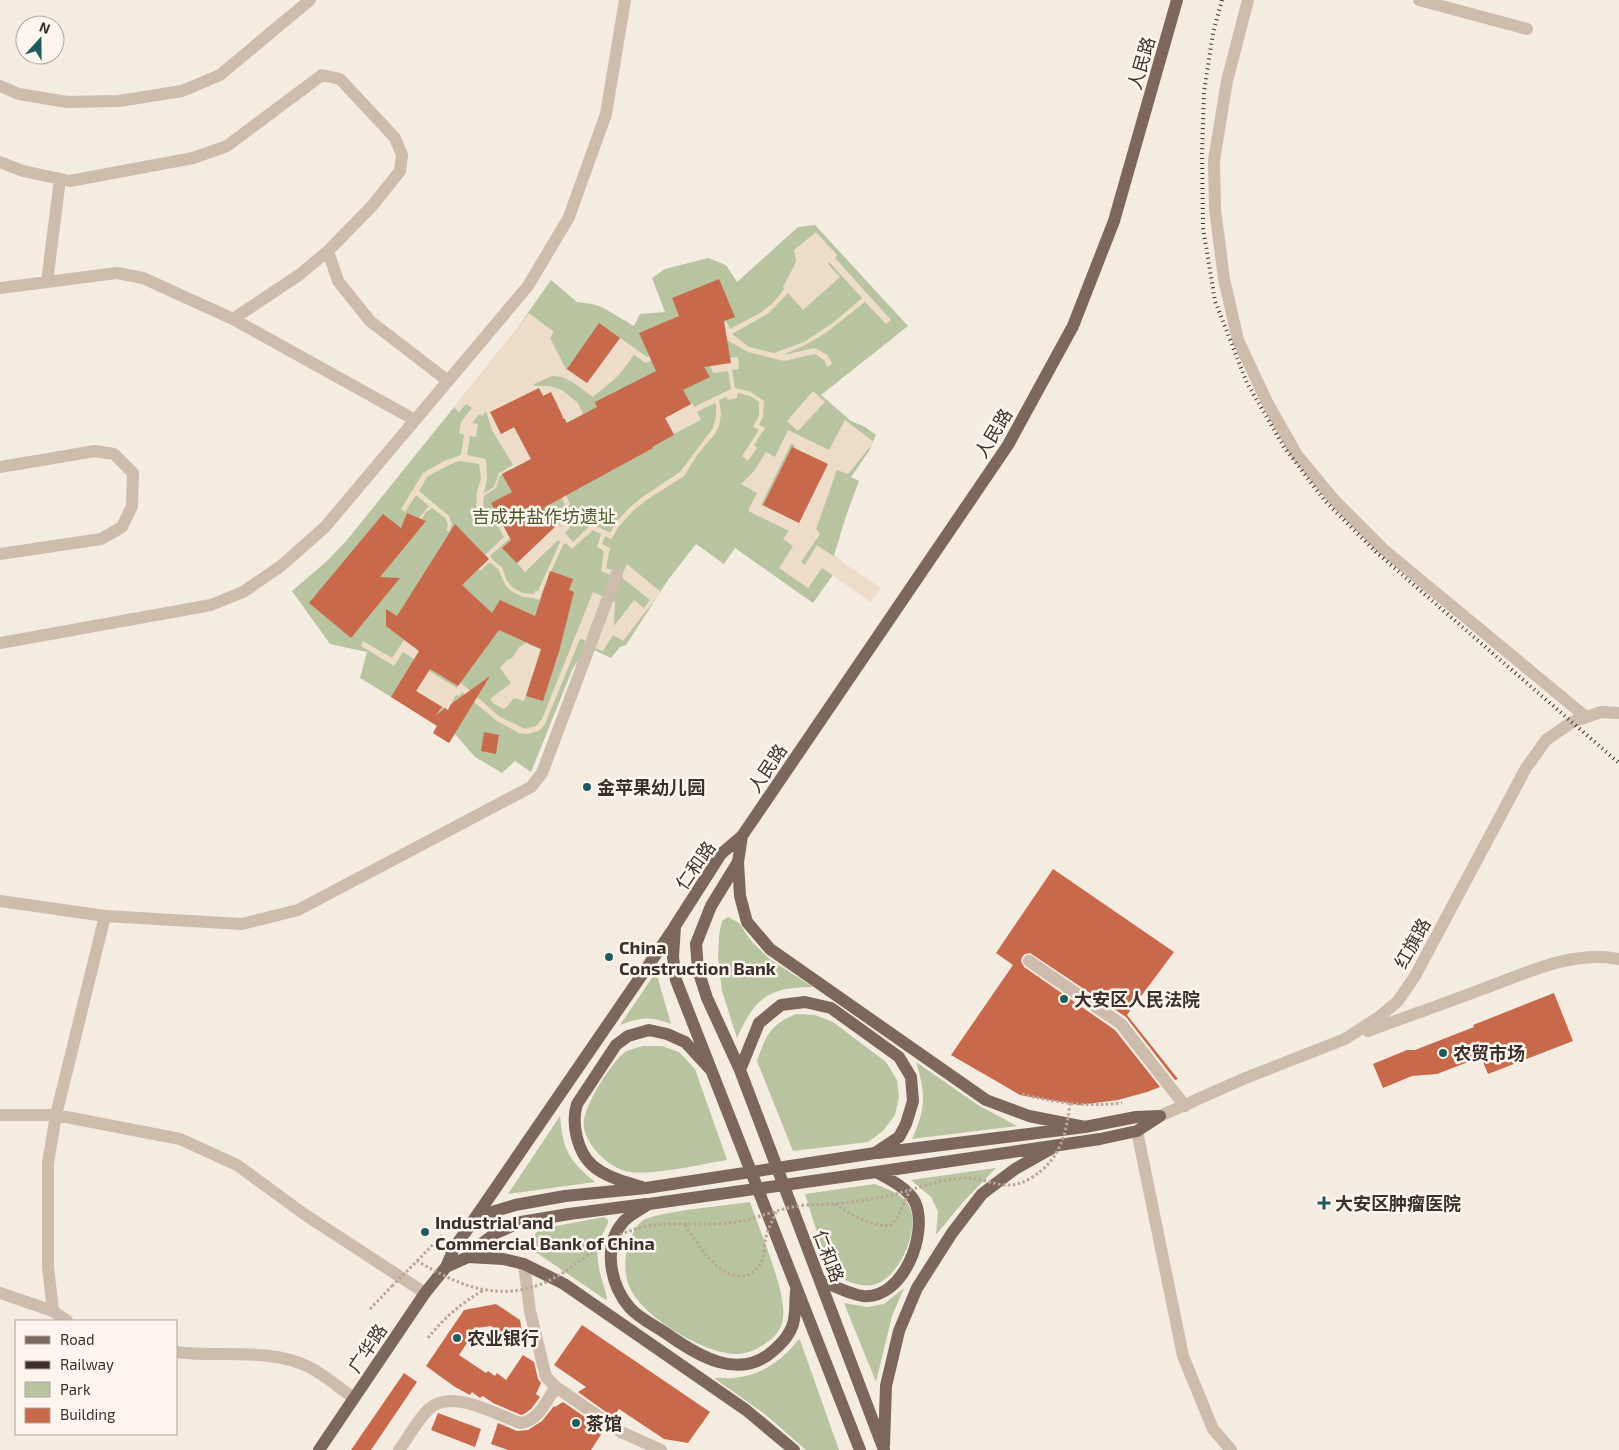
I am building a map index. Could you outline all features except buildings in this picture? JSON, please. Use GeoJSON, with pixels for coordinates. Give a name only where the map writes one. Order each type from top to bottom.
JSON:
{"type":"FeatureCollection","features":[{"type":"Feature","properties":{"kind":"main road","name":"人民路"},"geometry":{"type":"LineString","coordinates":[[742,836],[1008,445],[1073,326],[1114,221],[1177,0]]}},
{"type":"Feature","properties":{"kind":"main road","name":"仁和路"},"geometry":{"type":"LineString","coordinates":[[742,836],[738,862],[711,906],[696,944],[698,970],[707,998],[740,1070],[884,1450]]}},
{"type":"Feature","properties":{"kind":"main road","name":"仁和路"},"geometry":{"type":"LineString","coordinates":[[742,836],[721,854],[675,926],[673,956],[676,980],[715,1075],[860,1450]]}},
{"type":"Feature","properties":{"kind":"main road"},"geometry":{"type":"LineString","coordinates":[[738,862],[740,896],[747,922],[770,949],[986,1100],[1030,1116],[1085,1127]]}},
{"type":"Feature","properties":{"kind":"main road"},"geometry":{"type":"LineString","coordinates":[[446,1267],[455,1246],[675,926]]}},
{"type":"Feature","properties":{"kind":"main road"},"geometry":{"type":"LineString","coordinates":[[740,1070],[760,1023],[781,1005],[805,1002],[830,1008],[899,1057],[912,1077],[913,1100],[906,1124],[898,1137],[875,1153]]}},
{"type":"Feature","properties":{"kind":"main road"},"geometry":{"type":"LineString","coordinates":[[646,1188],[613,1178],[592,1165],[581,1149],[575,1132],[574,1114],[577,1104],[616,1045],[628,1036],[648,1030],[667,1034],[685,1042],[715,1075]]}},
{"type":"Feature","properties":{"kind":"main road"},"geometry":{"type":"LineString","coordinates":[[470,1226],[489,1213],[515,1205],[565,1196],[646,1188],[875,1153],[1085,1127],[1136,1117],[1160,1116]]}},
{"type":"Feature","properties":{"kind":"main road"},"geometry":{"type":"LineString","coordinates":[[446,1267],[468,1257],[496,1233],[521,1222],[1100,1140],[1137,1131],[1160,1116]]}},
{"type":"Feature","properties":{"kind":"main road"},"geometry":{"type":"LineString","coordinates":[[884,1450],[886,1386],[899,1331],[917,1288],[952,1233],[982,1194],[1015,1169],[1054,1147]]}},
{"type":"Feature","properties":{"kind":"main road"},"geometry":{"type":"LineString","coordinates":[[820,1280],[864,1296],[880,1293],[893,1286],[904,1272],[920,1234],[920,1217],[914,1200],[898,1185],[876,1172]]}},
{"type":"Feature","properties":{"kind":"main road"},"geometry":{"type":"LineString","coordinates":[[649,1204],[624,1221],[617,1233],[610,1263],[613,1278],[619,1294],[631,1310],[684,1346],[706,1358],[725,1365],[741,1365],[768,1356],[789,1336],[794,1322],[796,1288]]}},
{"type":"Feature","properties":{"kind":"main road"},"geometry":{"type":"LineString","coordinates":[[468,1257],[504,1259],[524,1264],[564,1284],[746,1410],[794,1450]]}},
{"type":"Feature","properties":{"kind":"main road","name":"广华路"},"geometry":{"type":"LineString","coordinates":[[319,1450],[425,1293],[446,1267]]}},
{"type":"Feature","properties":{"kind":"street"},"geometry":{"type":"LineString","coordinates":[[0,86],[19,94],[67,102],[119,101],[182,91],[220,76],[310,0]]}},
{"type":"Feature","properties":{"kind":"street"},"geometry":{"type":"LineString","coordinates":[[0,643],[211,605],[243,592],[281,566],[326,527],[528,286],[569,217],[606,114],[625,0]]}},
{"type":"Feature","properties":{"kind":"street"},"geometry":{"type":"LineString","coordinates":[[1248,0],[1227,80],[1214,160],[1215,209],[1224,279],[1238,340],[1268,404],[1298,455],[1335,501],[1383,549],[1586,717]]}},
{"type":"Feature","properties":{"kind":"street"},"geometry":{"type":"LineString","coordinates":[[1419,0],[1527,29]]}},
{"type":"Feature","properties":{"kind":"street"},"geometry":{"type":"LineString","coordinates":[[0,162],[23,171],[70,181],[193,158],[227,146],[322,75],[340,79],[395,138],[402,155],[400,171],[372,206],[328,251],[299,275],[233,319]]}},
{"type":"Feature","properties":{"kind":"street"},"geometry":{"type":"LineString","coordinates":[[47,282],[60,179]]}},
{"type":"Feature","properties":{"kind":"street"},"geometry":{"type":"LineString","coordinates":[[328,251],[338,281],[370,321],[448,381]]}},
{"type":"Feature","properties":{"kind":"street"},"geometry":{"type":"LineString","coordinates":[[0,288],[117,272],[143,278],[233,319],[415,420]]}},
{"type":"Feature","properties":{"kind":"street"},"geometry":{"type":"LineString","coordinates":[[0,468],[94,451],[114,454],[133,472],[132,506],[122,527],[101,539],[0,554]]}},
{"type":"Feature","properties":{"kind":"street"},"geometry":{"type":"LineString","coordinates":[[0,901],[105,916],[242,924],[298,910],[531,787],[542,773],[617,574]]}},
{"type":"Feature","properties":{"kind":"street","name":"红旗路"},"geometry":{"type":"LineString","coordinates":[[1160,1116],[1243,1079],[1345,1039],[1379,1017],[1398,1001],[1414,976],[1526,768],[1546,740],[1572,722],[1586,717],[1601,712],[1619,714]]}},
{"type":"Feature","properties":{"kind":"street"},"geometry":{"type":"LineString","coordinates":[[53,1311],[48,1267],[48,1163],[56,1115],[105,916]]}},
{"type":"Feature","properties":{"kind":"street"},"geometry":{"type":"LineString","coordinates":[[1345,1039],[1536,969],[1572,958],[1608,957],[1619,959]]}},
{"type":"Feature","properties":{"kind":"street"},"geometry":{"type":"LineString","coordinates":[[1029,961],[1121,1024],[1185,1106]]}},
{"type":"Feature","properties":{"kind":"street"},"geometry":{"type":"LineString","coordinates":[[0,1115],[56,1115],[180,1139],[237,1166],[304,1214],[425,1293]]}},
{"type":"Feature","properties":{"kind":"street"},"geometry":{"type":"LineString","coordinates":[[1137,1131],[1183,1356],[1214,1429],[1231,1450]]}},
{"type":"Feature","properties":{"kind":"street"},"geometry":{"type":"LineString","coordinates":[[524,1264],[530,1310],[546,1377],[556,1387],[621,1432],[661,1450]]}},
{"type":"Feature","properties":{"kind":"street"},"geometry":{"type":"LineString","coordinates":[[0,1293],[53,1311],[65,1320]]}},
{"type":"Feature","properties":{"kind":"street"},"geometry":{"type":"LineString","coordinates":[[178,1352],[196,1355],[283,1358],[309,1368],[354,1398]]}},
{"type":"Feature","properties":{"kind":"street"},"geometry":{"type":"LineString","coordinates":[[399,1450],[434,1404],[452,1400],[467,1403],[520,1423],[526,1423],[540,1411],[556,1387]]}},
{"type":"Feature","properties":{"kind":"path"},"geometry":{"type":"LineString","coordinates":[[1022,1094],[1070,1104],[1100,1106],[1125,1103]]}},
{"type":"Feature","properties":{"kind":"path"},"geometry":{"type":"LineString","coordinates":[[417,1261],[451,1280],[484,1290],[511,1291],[539,1286],[560,1276],[593,1251],[627,1232],[643,1227],[666,1224],[742,1222],[800,1205],[871,1200],[952,1179],[968,1178],[998,1185],[1015,1184],[1031,1178],[1046,1166],[1058,1152],[1068,1123],[1070,1104]]}},
{"type":"Feature","properties":{"kind":"path"},"geometry":{"type":"LineString","coordinates":[[834,1204],[876,1226],[889,1226],[897,1219],[910,1190]]}},
{"type":"Feature","properties":{"kind":"path"},"geometry":{"type":"LineString","coordinates":[[684,1224],[713,1262],[726,1272],[738,1276],[749,1275],[758,1268],[762,1261],[766,1237],[776,1211]]}},
{"type":"Feature","properties":{"kind":"path"},"geometry":{"type":"LineString","coordinates":[[370,1309],[442,1235]]}},
{"type":"Feature","properties":{"kind":"path"},"geometry":{"type":"LineString","coordinates":[[428,1338],[451,1312],[484,1290]]}},
{"type":"Feature","properties":{"kind":"green space","name":"吉成井盐作坊遗址"},"geometry":{"type":"Polygon","coordinates":[[[815,225],[908,326],[821,395],[851,421],[865,427],[876,435],[869,451],[851,477],[859,481],[834,556],[842,562],[813,603],[735,548],[724,564],[696,544],[668,580],[626,645],[620,647],[611,658],[590,648],[584,652],[573,668],[531,772],[515,761],[502,773],[475,757],[455,734],[449,743],[433,733],[437,725],[360,678],[367,652],[330,644],[292,591],[327,561],[347,540],[513,334],[551,280],[577,302],[602,307],[634,326],[640,314],[665,312],[652,278],[665,269],[708,258],[726,265],[737,282],[798,227],[815,225]]]}},
{"type":"Feature","properties":{"kind":"green space"},"geometry":{"type":"Polygon","coordinates":[[[728,917],[739,923],[752,942],[771,960],[813,987],[785,989],[765,998],[750,1013],[737,1038],[722,991],[718,959],[719,935],[722,921],[728,917]]]}},
{"type":"Feature","properties":{"kind":"green space"},"geometry":{"type":"Polygon","coordinates":[[[656,972],[671,1024],[646,1018],[620,1025],[656,972]]]}},
{"type":"Feature","properties":{"kind":"green space"},"geometry":{"type":"Polygon","coordinates":[[[796,1014],[815,1015],[833,1022],[886,1062],[897,1080],[899,1097],[895,1115],[883,1131],[868,1142],[793,1151],[757,1061],[770,1032],[780,1022],[796,1014]]]}},
{"type":"Feature","properties":{"kind":"green space"},"geometry":{"type":"Polygon","coordinates":[[[643,1046],[662,1046],[679,1052],[695,1069],[727,1160],[661,1171],[625,1171],[605,1160],[589,1142],[584,1128],[584,1120],[598,1087],[612,1066],[625,1052],[643,1046]]]}},
{"type":"Feature","properties":{"kind":"green space"},"geometry":{"type":"Polygon","coordinates":[[[916,1062],[978,1105],[1017,1126],[912,1139],[920,1118],[923,1101],[922,1083],[916,1062]]]}},
{"type":"Feature","properties":{"kind":"green space"},"geometry":{"type":"Polygon","coordinates":[[[560,1116],[563,1138],[569,1154],[573,1161],[595,1182],[508,1194],[560,1116]]]}},
{"type":"Feature","properties":{"kind":"green space"},"geometry":{"type":"Polygon","coordinates":[[[996,1168],[963,1202],[936,1235],[938,1211],[931,1197],[911,1180],[996,1168]]]}},
{"type":"Feature","properties":{"kind":"green space"},"geometry":{"type":"Polygon","coordinates":[[[875,1184],[895,1192],[905,1200],[911,1209],[911,1234],[907,1247],[894,1270],[885,1279],[876,1284],[863,1285],[841,1278],[831,1267],[818,1236],[805,1194],[875,1184]]]}},
{"type":"Feature","properties":{"kind":"green space"},"geometry":{"type":"Polygon","coordinates":[[[750,1202],[777,1277],[781,1293],[783,1318],[782,1325],[773,1338],[749,1352],[735,1354],[707,1347],[675,1332],[647,1310],[637,1299],[628,1283],[625,1268],[626,1257],[635,1229],[642,1221],[676,1212],[750,1202]]]}},
{"type":"Feature","properties":{"kind":"green space"},"geometry":{"type":"Polygon","coordinates":[[[604,1217],[608,1220],[608,1223],[599,1243],[598,1260],[607,1297],[606,1300],[537,1253],[533,1243],[535,1234],[540,1229],[604,1217]]]}},
{"type":"Feature","properties":{"kind":"green space"},"geometry":{"type":"Polygon","coordinates":[[[904,1288],[892,1316],[876,1382],[844,1303],[867,1307],[884,1304],[904,1288]]]}},
{"type":"Feature","properties":{"kind":"green space"},"geometry":{"type":"Polygon","coordinates":[[[800,1340],[839,1450],[806,1450],[766,1415],[714,1378],[734,1378],[762,1370],[778,1360],[800,1340]]]}},
{"type":"Feature","properties":{"kind":"shaded area"},"geometry":{"type":"Polygon","coordinates":[[[816,232],[837,255],[835,258],[891,320],[886,324],[865,302],[827,332],[783,355],[814,348],[827,355],[832,364],[827,367],[824,360],[815,354],[784,361],[748,352],[727,340],[730,358],[738,357],[739,369],[732,370],[735,388],[751,392],[764,401],[763,416],[759,425],[765,428],[754,445],[757,448],[748,461],[742,456],[759,430],[753,427],[759,416],[759,402],[750,396],[738,393],[737,398],[728,400],[726,397],[719,400],[721,414],[719,426],[684,476],[634,510],[620,525],[611,539],[605,536],[602,544],[610,548],[606,568],[612,570],[610,575],[601,571],[604,551],[597,547],[601,534],[593,530],[572,549],[566,543],[563,545],[540,600],[523,597],[511,591],[506,586],[498,569],[490,562],[480,571],[478,569],[489,558],[485,555],[504,537],[492,515],[496,513],[510,538],[490,556],[502,567],[507,581],[512,587],[522,593],[534,594],[535,591],[538,591],[560,542],[558,540],[525,572],[517,563],[558,524],[564,529],[554,518],[565,506],[562,497],[566,495],[570,504],[559,518],[570,528],[565,533],[573,542],[592,524],[610,533],[616,522],[630,507],[680,472],[713,428],[716,417],[716,404],[697,412],[701,420],[674,434],[665,418],[692,403],[694,407],[731,389],[728,371],[713,373],[705,351],[669,353],[646,363],[634,355],[618,376],[593,397],[562,377],[552,376],[534,384],[534,386],[549,386],[562,390],[578,403],[583,414],[524,445],[531,459],[502,474],[496,488],[484,496],[483,507],[476,509],[477,491],[481,479],[479,464],[459,461],[427,477],[419,491],[449,516],[452,524],[449,532],[446,530],[448,525],[445,518],[432,508],[425,513],[422,519],[419,518],[429,506],[416,495],[405,512],[401,509],[423,473],[444,461],[461,455],[464,435],[459,433],[461,422],[472,408],[466,404],[459,412],[454,407],[529,313],[554,332],[550,338],[566,369],[587,383],[620,338],[647,357],[726,321],[730,329],[760,313],[773,303],[784,289],[783,287],[796,262],[794,250],[816,232]],[[829,262],[828,264],[840,277],[803,310],[788,293],[769,313],[732,334],[749,347],[774,353],[804,342],[834,322],[862,298],[829,262]],[[539,388],[491,412],[501,434],[558,405],[551,393],[543,396],[539,388]],[[486,411],[482,416],[479,414],[472,423],[478,424],[476,437],[470,436],[467,455],[486,459],[487,479],[484,493],[494,487],[499,473],[513,465],[492,430],[486,411]]]}},
{"type":"Feature","properties":{"kind":"shaded area"},"geometry":{"type":"Polygon","coordinates":[[[813,391],[825,402],[798,431],[787,421],[813,391]]]}},
{"type":"Feature","properties":{"kind":"shaded area"},"geometry":{"type":"Polygon","coordinates":[[[845,420],[874,442],[848,474],[837,470],[816,529],[820,534],[801,562],[805,565],[817,545],[881,588],[871,602],[822,568],[808,588],[779,568],[793,546],[783,539],[789,531],[748,511],[757,493],[741,484],[754,471],[766,452],[775,457],[788,430],[829,450],[845,420]],[[791,444],[761,505],[799,523],[827,465],[794,448],[795,445],[791,444]]]}},
{"type":"Feature","properties":{"kind":"shaded area"},"geometry":{"type":"Polygon","coordinates":[[[627,564],[661,592],[623,641],[613,635],[603,651],[584,644],[585,640],[580,639],[545,724],[539,731],[528,734],[519,733],[497,721],[462,692],[459,696],[456,695],[448,710],[416,691],[429,671],[457,688],[460,682],[500,717],[525,729],[536,726],[542,719],[593,592],[615,602],[614,626],[634,600],[644,608],[650,600],[621,577],[627,564]]]}},
{"type":"Feature","properties":{"kind":"shaded area"},"geometry":{"type":"Polygon","coordinates":[[[404,640],[431,660],[426,667],[403,652],[394,666],[361,646],[363,641],[392,658],[404,640]]]}},
{"type":"Feature","properties":{"kind":"shaded area"},"geometry":{"type":"Polygon","coordinates":[[[526,643],[558,657],[554,668],[537,662],[524,701],[514,698],[505,709],[494,704],[490,699],[511,683],[500,668],[507,660],[512,658],[520,646],[526,643]]]}},
{"type":"Feature","properties":{"kind":"railway"},"geometry":{"type":"LineString","coordinates":[[1222,0],[1213,33],[1204,92],[1202,154],[1203,228],[1215,301],[1247,383],[1284,447],[1325,501],[1376,552],[1619,763]]}},
{"type":"Feature","properties":{"kind":"place","name":"金苹果幼儿园"},"geometry":{"type":"Point","coordinates":[587,787]}},
{"type":"Feature","properties":{"kind":"place","name":"China Construction Bank"},"geometry":{"type":"Point","coordinates":[609,957]}},
{"type":"Feature","properties":{"kind":"place","name":"大安区人民法院"},"geometry":{"type":"Point","coordinates":[1064,999]}},
{"type":"Feature","properties":{"kind":"place","name":"农贸市场"},"geometry":{"type":"Point","coordinates":[1443,1053]}},
{"type":"Feature","properties":{"kind":"place","name":"大安区肿瘤医院"},"geometry":{"type":"Point","coordinates":[1324,1203]}},
{"type":"Feature","properties":{"kind":"place","name":"Industrial and Commercial Bank of China"},"geometry":{"type":"Point","coordinates":[425,1232]}},
{"type":"Feature","properties":{"kind":"place","name":"农业银行"},"geometry":{"type":"Point","coordinates":[457,1338]}},
{"type":"Feature","properties":{"kind":"place","name":"茶馆"},"geometry":{"type":"Point","coordinates":[576,1423]}}]}
